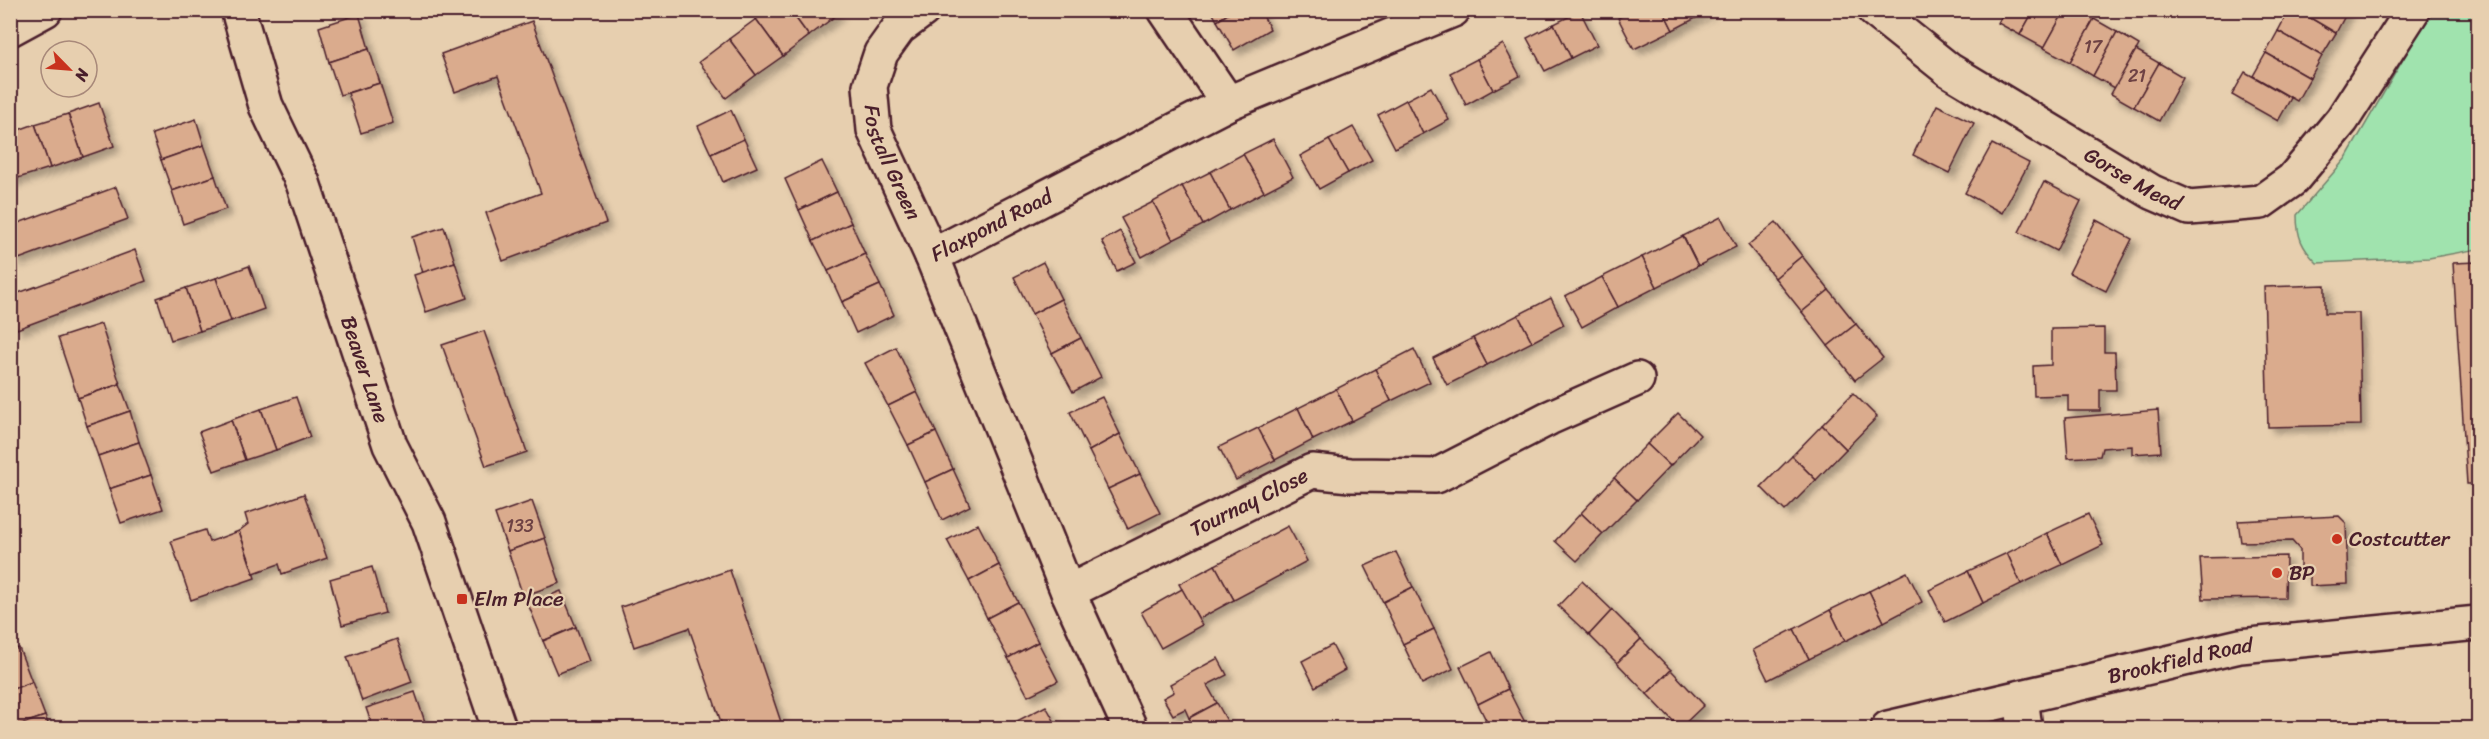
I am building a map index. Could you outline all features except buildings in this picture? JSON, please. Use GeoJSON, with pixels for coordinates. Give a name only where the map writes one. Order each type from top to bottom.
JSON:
{"type":"FeatureCollection","features":[{"type":"Feature","properties":{"kind":"street"},"geometry":{"type":"LineString","coordinates":[[10,29],[45,10]]}},
{"type":"Feature","properties":{"kind":"street","name":"Beaver Lane"},"geometry":{"type":"LineString","coordinates":[[238,10],[266,106],[303,183],[390,445],[429,522],[499,729]]}},
{"type":"Feature","properties":{"kind":"street","name":"Fostall Green"},"geometry":{"type":"LineString","coordinates":[[923,10],[899,28],[881,53],[870,86],[874,130],[932,256]]}},
{"type":"Feature","properties":{"kind":"street"},"geometry":{"type":"LineString","coordinates":[[1165,10],[1228,103]]}},
{"type":"Feature","properties":{"kind":"street","name":"Flaxpond Road"},"geometry":{"type":"LineString","coordinates":[[1130,729],[1068,592],[932,256],[1228,103],[1453,10]]}},
{"type":"Feature","properties":{"kind":"street","name":"Gorse Mead"},"geometry":{"type":"LineString","coordinates":[[1874,10],[1949,70],[2152,192],[2189,208],[2261,202],[2292,180],[2342,120],[2413,10]]}},
{"type":"Feature","properties":{"kind":"street","name":"Tournay Close"},"geometry":{"type":"LineString","coordinates":[[1068,592],[1312,471],[1350,475],[1436,476],[1549,418],[1637,379]]}},
{"type":"Feature","properties":{"kind":"street","name":"Brookfield Road"},"geometry":{"type":"LineString","coordinates":[[1888,729],[2023,713],[2240,646],[2478,623]]}},
{"type":"Feature","properties":{"kind":"green space"},"geometry":{"type":"Polygon","coordinates":[[[2431,11],[2478,11],[2478,249],[2429,258],[2317,263],[2301,242],[2297,215],[2346,158],[2431,11]]]}},
{"type":"Feature","properties":{"kind":"place","name":"Costcutter"},"geometry":{"type":"Point","coordinates":[2337,539]}},
{"type":"Feature","properties":{"kind":"place","name":"BP"},"geometry":{"type":"Point","coordinates":[2277,573]}},
{"type":"Feature","properties":{"kind":"place","name":"Elm Place"},"geometry":{"type":"Point","coordinates":[462,599]}}]}
